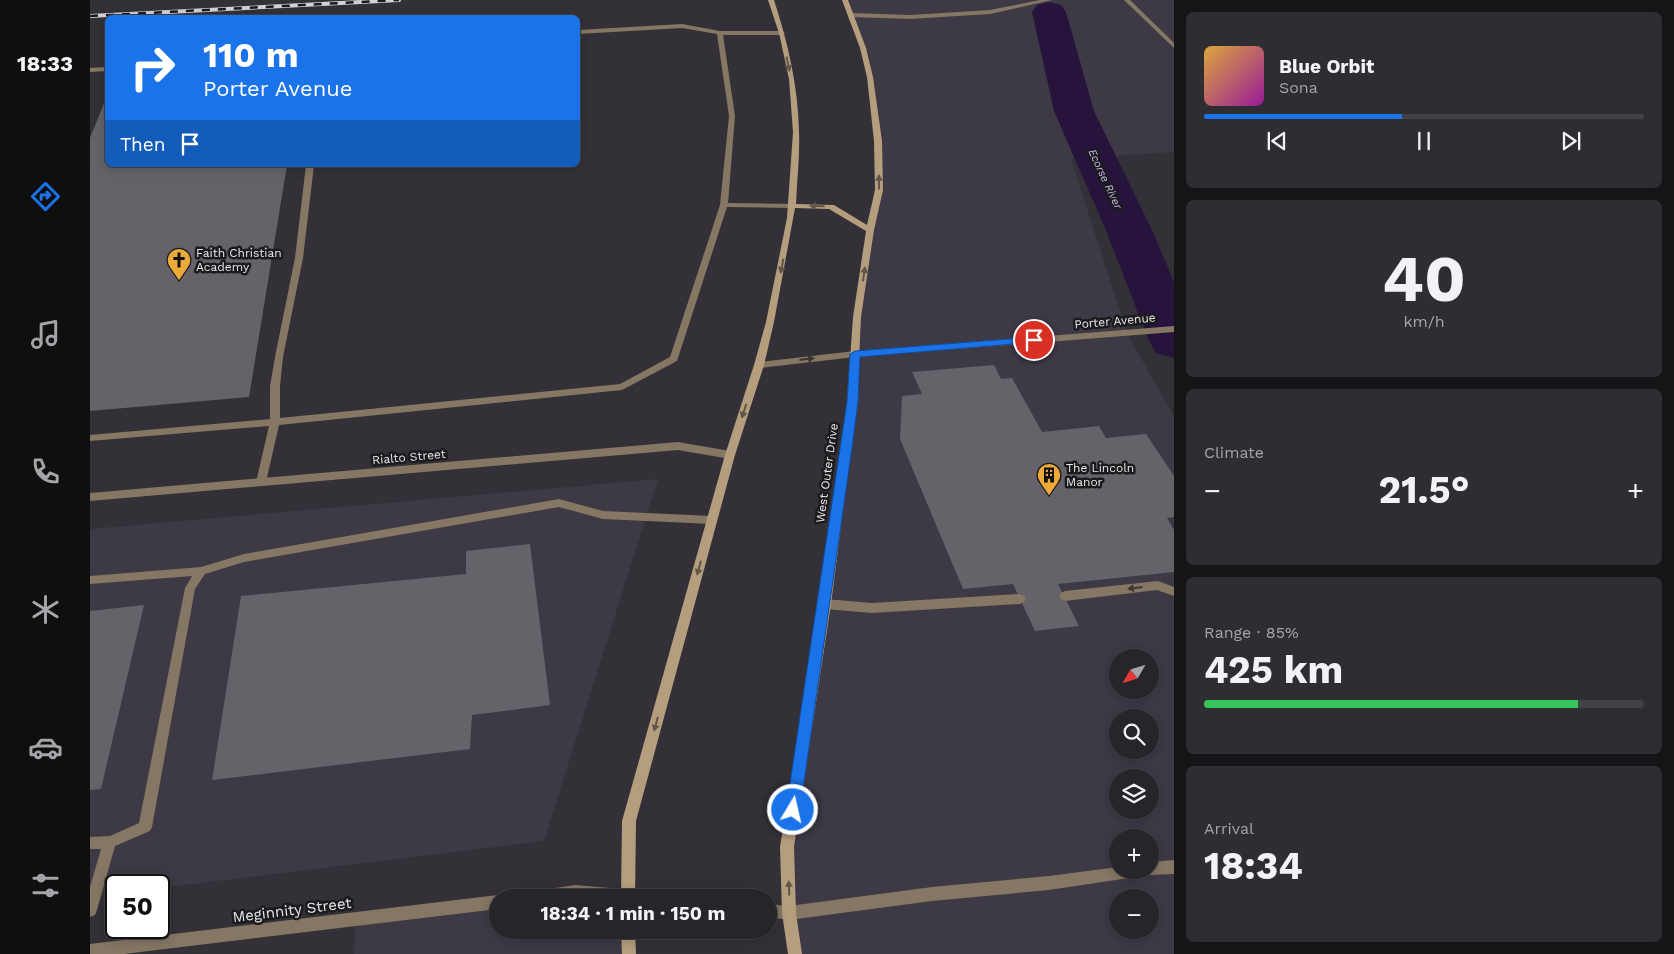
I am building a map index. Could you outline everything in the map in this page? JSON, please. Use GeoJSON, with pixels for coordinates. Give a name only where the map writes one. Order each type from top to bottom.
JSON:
{"type":"FeatureCollection","features":[{"type":"Feature","properties":{"kind":"main road"},"geometry":{"type":"LineString","coordinates":[[630,889],[629,821],[730,455],[759,365],[770,322],[793,206],[796,132],[792,79],[782,33],[771,0]]}},
{"type":"Feature","properties":{"kind":"main road","name":"West Outer Drive"},"geometry":{"type":"LineString","coordinates":[[795,954],[789,913],[787,847],[852,402],[857,317],[870,230],[880,190],[878,141],[870,77],[845,0]]}},
{"type":"Feature","properties":{"kind":"main road"},"geometry":{"type":"LineString","coordinates":[[793,206],[831,207],[870,230]]}},
{"type":"Feature","properties":{"kind":"main road"},"geometry":{"type":"LineString","coordinates":[[628,939],[629,954]]}},
{"type":"Feature","properties":{"kind":"street"},"geometry":{"type":"LineString","coordinates":[[851,15],[910,17],[990,12],[1049,0]]}},
{"type":"Feature","properties":{"kind":"street"},"geometry":{"type":"LineString","coordinates":[[1127,0],[1174,46]]}},
{"type":"Feature","properties":{"kind":"street"},"geometry":{"type":"LineString","coordinates":[[580,32],[682,26],[720,34],[782,33]]}},
{"type":"Feature","properties":{"kind":"street"},"geometry":{"type":"LineString","coordinates":[[90,438],[275,422],[622,387],[674,359],[724,205],[732,116],[720,34]]}},
{"type":"Feature","properties":{"kind":"street"},"geometry":{"type":"LineString","coordinates":[[90,70],[105,69]]}},
{"type":"Feature","properties":{"kind":"street"},"geometry":{"type":"LineString","coordinates":[[260,482],[275,422],[277,367],[298,258],[310,167]]}},
{"type":"Feature","properties":{"kind":"street"},"geometry":{"type":"LineString","coordinates":[[724,205],[793,206]]}},
{"type":"Feature","properties":{"kind":"street","name":"Porter Avenue"},"geometry":{"type":"LineString","coordinates":[[759,365],[855,354],[1174,329]]}},
{"type":"Feature","properties":{"kind":"street","name":"Rialto Street"},"geometry":{"type":"LineString","coordinates":[[90,497],[678,446],[730,455]]}},
{"type":"Feature","properties":{"kind":"street"},"geometry":{"type":"LineString","coordinates":[[90,580],[201,571],[244,558],[559,503],[604,514],[712,520]]}},
{"type":"Feature","properties":{"kind":"street"},"geometry":{"type":"LineString","coordinates":[[90,843],[110,842],[145,827],[190,588],[201,571]]}},
{"type":"Feature","properties":{"kind":"street"},"geometry":{"type":"LineString","coordinates":[[1064,596],[1158,585],[1174,592]]}},
{"type":"Feature","properties":{"kind":"street"},"geometry":{"type":"LineString","coordinates":[[824,604],[872,608],[1020,599]]}},
{"type":"Feature","properties":{"kind":"street"},"geometry":{"type":"LineString","coordinates":[[90,910],[110,842]]}},
{"type":"Feature","properties":{"kind":"street"},"geometry":{"type":"LineString","coordinates":[[1159,868],[1174,867]]}},
{"type":"Feature","properties":{"kind":"street"},"geometry":{"type":"LineString","coordinates":[[777,911],[789,913],[932,894],[1049,883],[1109,875]]}},
{"type":"Feature","properties":{"kind":"street","name":"Meginnity Street"},"geometry":{"type":"LineString","coordinates":[[90,952],[489,903]]}},
{"type":"Feature","properties":{"kind":"shaded area"},"geometry":{"type":"Polygon","coordinates":[[[845,0],[1174,0],[1174,152],[1071,159],[1127,333],[1174,417],[1174,954],[795,954],[787,847],[825,604],[857,317],[879,190],[870,77],[845,0]]]}},
{"type":"Feature","properties":{"kind":"shaded area"},"geometry":{"type":"Polygon","coordinates":[[[658,479],[544,841],[170,887],[170,874],[105,874],[105,895],[90,897],[90,529],[658,479]]]}},
{"type":"Feature","properties":{"kind":"shaded area"},"geometry":{"type":"Polygon","coordinates":[[[489,903],[489,939],[628,939],[629,954],[354,954],[356,919],[489,903]]]}},
{"type":"Feature","properties":{"kind":"building","name":"Faith Christian Academy"},"geometry":{"type":"Polygon","coordinates":[[[105,101],[105,167],[287,167],[249,397],[90,411],[90,138],[105,101]]]}},
{"type":"Feature","properties":{"kind":"building","name":"The Lincoln Manor"},"geometry":{"type":"Polygon","coordinates":[[[994,365],[1001,379],[1012,378],[1042,432],[1099,426],[1106,438],[1146,434],[1174,476],[1174,517],[1167,518],[1174,530],[1174,572],[1058,584],[1079,626],[1035,631],[1013,584],[963,589],[900,439],[902,396],[922,394],[912,372],[994,365]]]}},
{"type":"Feature","properties":{"kind":"building"},"geometry":{"type":"Polygon","coordinates":[[[530,544],[550,705],[472,715],[470,749],[212,780],[241,596],[466,574],[466,551],[530,544]]]}},
{"type":"Feature","properties":{"kind":"building"},"geometry":{"type":"Polygon","coordinates":[[[144,605],[101,789],[90,790],[90,611],[144,605]]]}},
{"type":"Feature","properties":{"kind":"waterway","name":"Ecorse River"},"geometry":{"type":"LineString","coordinates":[[1049,12],[1074,111],[1128,228],[1174,341]]}},
{"type":"Feature","properties":{"kind":"railway"},"geometry":{"type":"LineString","coordinates":[[109,15],[399,0]]}},
{"type":"Feature","properties":{"kind":"railway"},"geometry":{"type":"LineString","coordinates":[[90,16],[105,15]]}},
{"type":"Feature","properties":{"kind":"place","name":"Faith Christian Academy"},"geometry":{"type":"Point","coordinates":[179,281]}},
{"type":"Feature","properties":{"kind":"place","name":"The Lincoln Manor"},"geometry":{"type":"Point","coordinates":[1049,496]}},
{"type":"Feature","properties":{"kind":"route"},"geometry":{"type":"LineString","coordinates":[[793,810],[846,448],[852,402],[855,354],[1034,340]]}}]}
